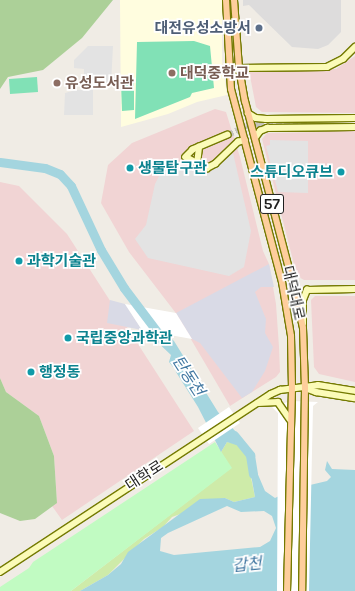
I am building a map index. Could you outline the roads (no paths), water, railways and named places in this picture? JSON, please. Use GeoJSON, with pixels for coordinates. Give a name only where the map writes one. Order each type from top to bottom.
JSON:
{"type":"FeatureCollection","features":[{"type":"Feature","properties":{"kind":"main road","name":"대덕대로"},"geometry":{"type":"LineString","coordinates":[[226,0],[231,89],[288,308],[292,388],[290,419],[287,591]]}},
{"type":"Feature","properties":{"kind":"main road","name":"대덕대로"},"geometry":{"type":"LineString","coordinates":[[234,0],[239,68],[248,113],[302,328],[305,388],[303,402],[302,591]]}},
{"type":"Feature","properties":{"kind":"street"},"geometry":{"type":"LineString","coordinates":[[239,68],[327,67],[343,59],[355,47]]}},
{"type":"Feature","properties":{"kind":"street"},"geometry":{"type":"LineString","coordinates":[[248,113],[256,118],[266,119],[355,118]]}},
{"type":"Feature","properties":{"kind":"street"},"geometry":{"type":"LineString","coordinates":[[304,119],[300,121],[307,126],[355,127]]}},
{"type":"Feature","properties":{"kind":"street"},"geometry":{"type":"LineString","coordinates":[[255,138],[260,131],[267,128],[355,124]]}},
{"type":"Feature","properties":{"kind":"street"},"geometry":{"type":"LineString","coordinates":[[228,135],[199,147],[186,157],[206,168],[211,167],[238,142],[245,140]]}},
{"type":"Feature","properties":{"kind":"street"},"geometry":{"type":"LineString","coordinates":[[197,164],[199,147]]}},
{"type":"Feature","properties":{"kind":"street"},"geometry":{"type":"LineString","coordinates":[[302,328],[303,300],[307,290],[355,288]]}},
{"type":"Feature","properties":{"kind":"street"},"geometry":{"type":"LineString","coordinates":[[305,388],[318,385],[355,391]]}},
{"type":"Feature","properties":{"kind":"street","name":"대학로"},"geometry":{"type":"LineString","coordinates":[[0,572],[249,407],[271,394],[292,388],[305,388]]}},
{"type":"Feature","properties":{"kind":"street"},"geometry":{"type":"LineString","coordinates":[[305,388],[316,392],[355,398]]}},
{"type":"Feature","properties":{"kind":"street"},"geometry":{"type":"LineString","coordinates":[[249,407],[262,402],[278,402],[290,419]]}},
{"type":"Feature","properties":{"kind":"water"},"geometry":{"type":"Polygon","coordinates":[[[160,327],[174,341],[218,412],[245,442],[236,445],[227,442],[221,452],[198,407],[176,372],[175,366],[173,367],[169,362],[171,355],[152,337],[150,329],[160,327]]]}},
{"type":"Feature","properties":{"kind":"water","name":"갑천"},"geometry":{"type":"Polygon","coordinates":[[[327,461],[332,469],[355,470],[355,591],[80,591],[108,575],[121,564],[128,552],[200,499],[225,498],[234,502],[255,497],[249,464],[253,463],[265,491],[275,498],[293,489],[327,481],[331,477],[325,470],[327,461]],[[227,506],[168,533],[161,538],[160,551],[174,555],[260,547],[270,541],[276,528],[272,516],[264,511],[241,512],[227,506]]]}},
{"type":"Feature","properties":{"kind":"waterway","name":"탄동천"},"geometry":{"type":"LineString","coordinates":[[0,162],[45,168],[60,174],[71,186],[101,250],[124,288],[161,337]]}},
{"type":"Feature","properties":{"kind":"waterway","name":"탄동천"},"geometry":{"type":"LineString","coordinates":[[234,435],[250,455],[253,474]]}},
{"type":"Feature","properties":{"kind":"tunnel"},"geometry":{"type":"LineString","coordinates":[[228,135],[246,126],[259,124],[309,124]]}},
{"type":"Feature","properties":{"kind":"place","name":"대전유성소방서"},"geometry":{"type":"Point","coordinates":[259,28]}},
{"type":"Feature","properties":{"kind":"place","name":"대덕중학교"},"geometry":{"type":"Point","coordinates":[172,73]}},
{"type":"Feature","properties":{"kind":"place","name":"유성도서관"},"geometry":{"type":"Point","coordinates":[57,83]}},
{"type":"Feature","properties":{"kind":"place","name":"생물탐구관"},"geometry":{"type":"Point","coordinates":[130,168]}},
{"type":"Feature","properties":{"kind":"place","name":"스튜디오큐브"},"geometry":{"type":"Point","coordinates":[341,172]}},
{"type":"Feature","properties":{"kind":"place","name":"과학기술관"},"geometry":{"type":"Point","coordinates":[19,261]}},
{"type":"Feature","properties":{"kind":"place","name":"국립중앙과학관"},"geometry":{"type":"Point","coordinates":[68,338]}},
{"type":"Feature","properties":{"kind":"place","name":"행정동"},"geometry":{"type":"Point","coordinates":[31,372]}}]}
